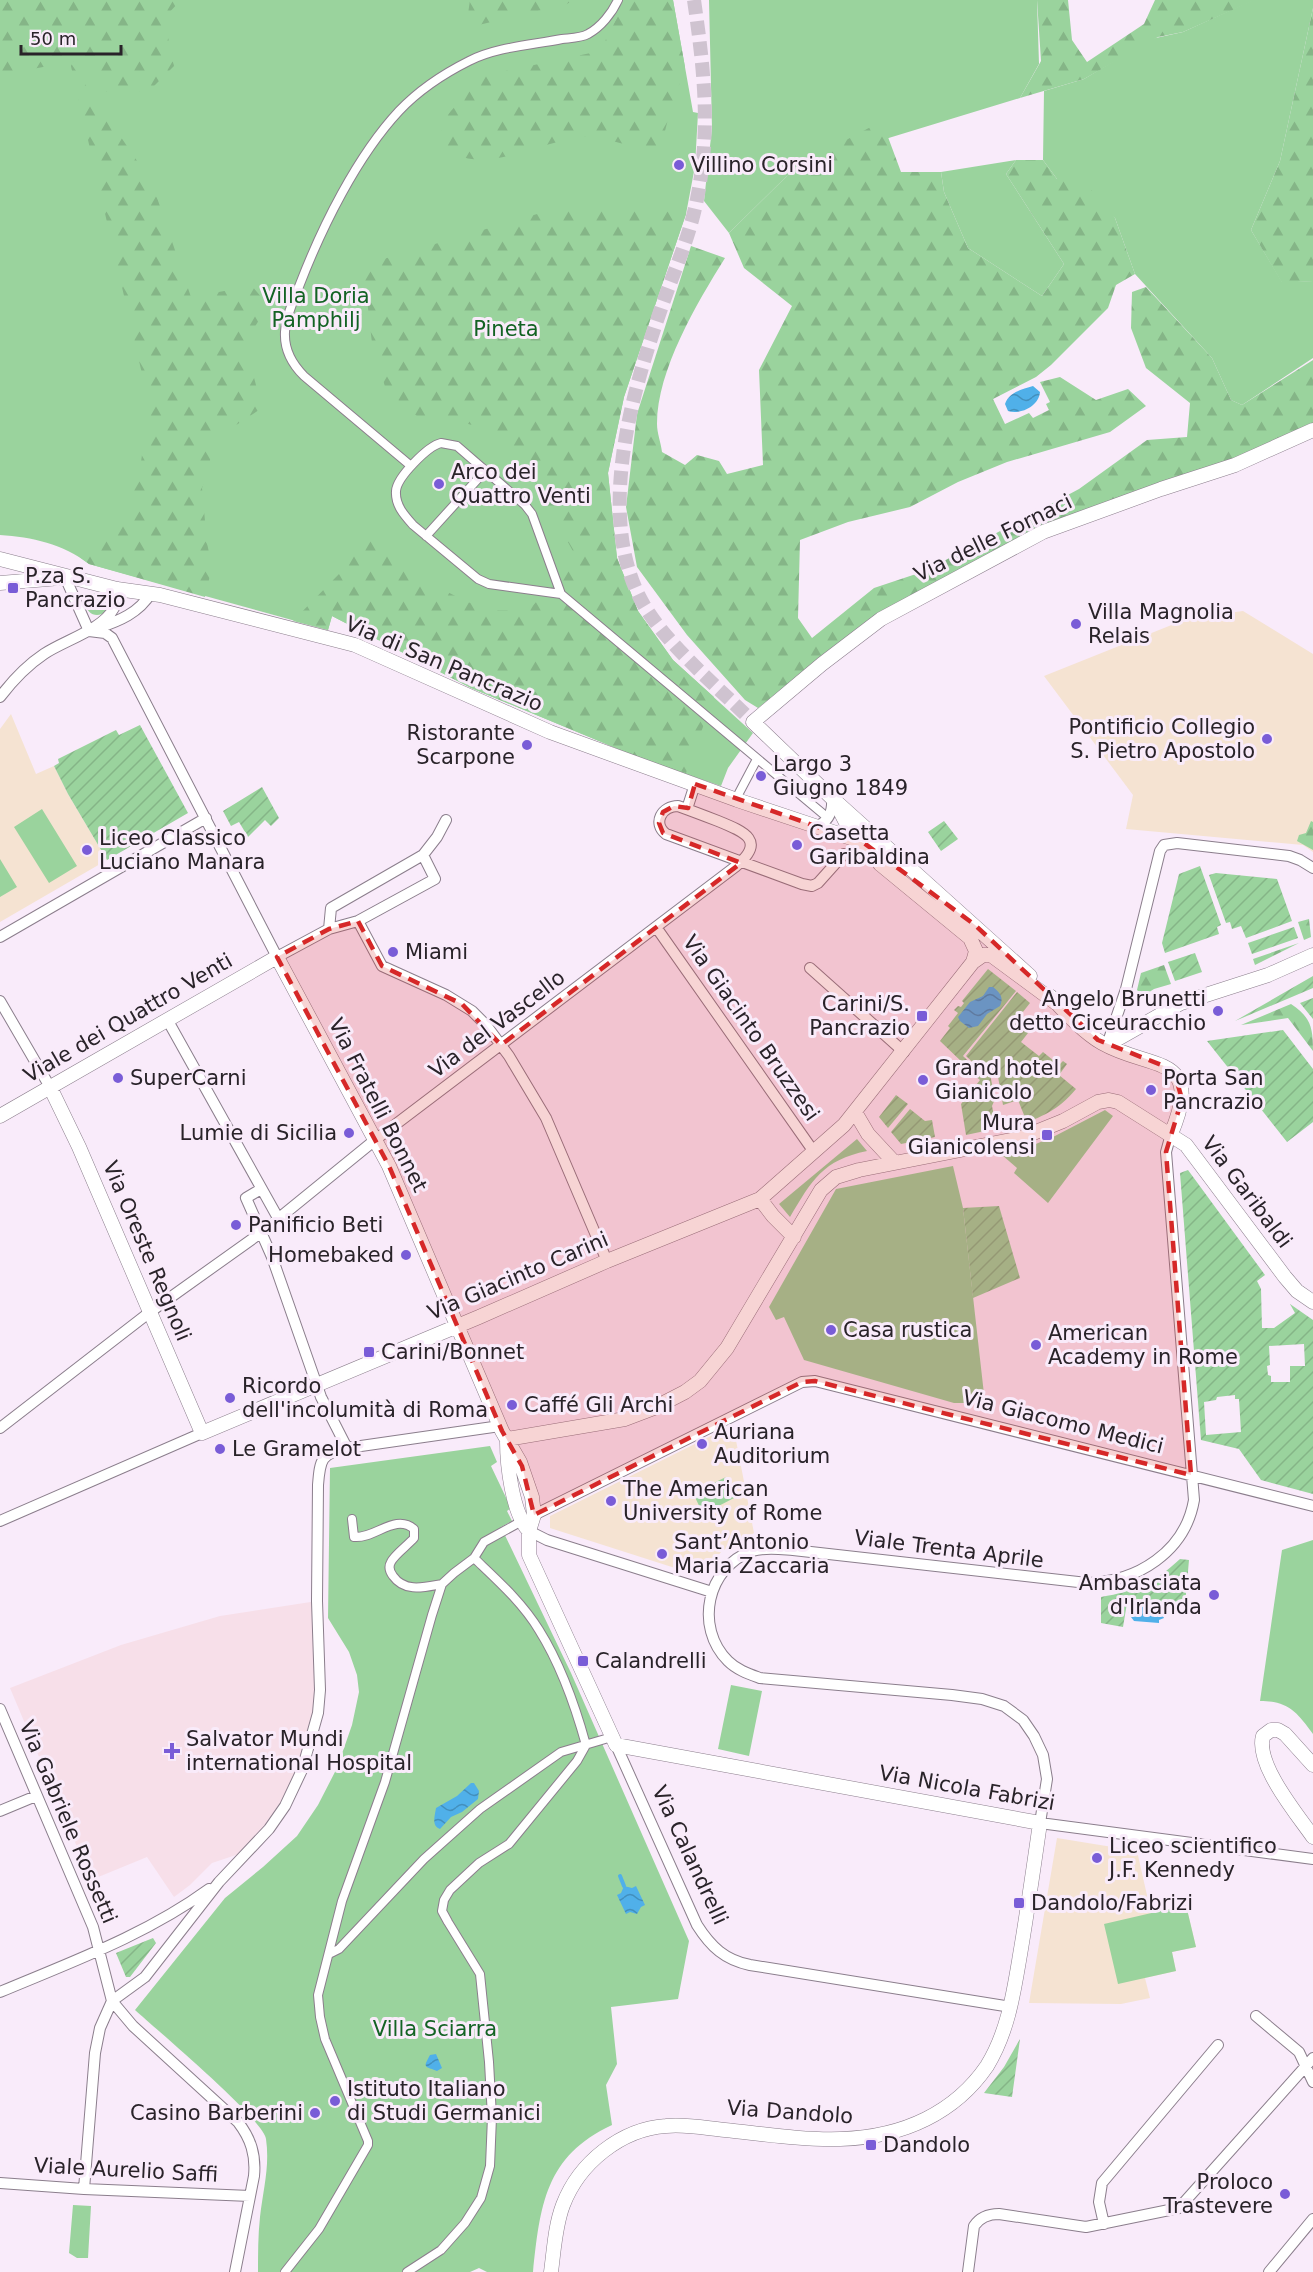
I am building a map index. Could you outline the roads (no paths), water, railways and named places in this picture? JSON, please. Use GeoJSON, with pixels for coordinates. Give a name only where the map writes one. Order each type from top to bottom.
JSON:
{"type":"FeatureCollection","features":[{"type":"Feature","properties":{"kind":"street"},"geometry":{"type":"LineString","coordinates":[[411,466],[296,368],[286,342],[287,325],[295,297],[335,206],[367,154],[399,112],[440,79],[472,59],[508,49],[587,35],[602,25],[618,0]]}},
{"type":"Feature","properties":{"kind":"street","name":"Via delle Fornaci"},"geometry":{"type":"LineString","coordinates":[[832,798],[753,722],[822,664],[881,619],[1043,532],[1235,465],[1313,430]]}},
{"type":"Feature","properties":{"kind":"street"},"geometry":{"type":"LineString","coordinates":[[561,594],[489,584],[478,579],[426,536],[403,514],[397,499],[397,486],[411,466],[434,444],[447,443],[457,446],[532,514],[561,594],[828,818]]}},
{"type":"Feature","properties":{"kind":"street"},"geometry":{"type":"LineString","coordinates":[[426,536],[485,471]]}},
{"type":"Feature","properties":{"kind":"street","name":"Via di San Pancrazio"},"geometry":{"type":"LineString","coordinates":[[0,559],[65,577],[151,594],[355,645],[541,728],[864,843],[946,908],[968,920]]}},
{"type":"Feature","properties":{"kind":"street"},"geometry":{"type":"LineString","coordinates":[[0,583],[65,577],[89,631]]}},
{"type":"Feature","properties":{"kind":"street"},"geometry":{"type":"LineString","coordinates":[[89,631],[115,607],[117,589]]}},
{"type":"Feature","properties":{"kind":"street"},"geometry":{"type":"LineString","coordinates":[[0,697],[17,676],[50,650],[135,611],[146,602],[151,594]]}},
{"type":"Feature","properties":{"kind":"street"},"geometry":{"type":"LineString","coordinates":[[89,631],[105,633],[112,638],[277,957],[329,929],[358,921],[435,879],[423,855]]}},
{"type":"Feature","properties":{"kind":"street"},"geometry":{"type":"LineString","coordinates":[[740,793],[757,759]]}},
{"type":"Feature","properties":{"kind":"street"},"geometry":{"type":"LineString","coordinates":[[687,809],[695,784]]}},
{"type":"Feature","properties":{"kind":"street"},"geometry":{"type":"LineString","coordinates":[[815,826],[828,818],[832,811],[832,798]]}},
{"type":"Feature","properties":{"kind":"street","name":"Via di San Pancrazio"},"geometry":{"type":"LineString","coordinates":[[832,798],[854,840],[864,852],[970,938],[976,951],[973,962]]}},
{"type":"Feature","properties":{"kind":"street","name":"Via di San Pancrazio"},"geometry":{"type":"LineString","coordinates":[[832,798],[1015,960],[1056,1003],[1089,1033],[1107,1045],[1155,1062],[1170,1070],[1181,1085],[1181,1104],[1171,1134]]}},
{"type":"Feature","properties":{"kind":"street"},"geometry":{"type":"LineString","coordinates":[[740,863],[751,850],[751,842],[747,834],[687,809],[674,806],[663,812],[659,823],[663,833],[740,863],[802,884],[818,883],[844,854]]}},
{"type":"Feature","properties":{"kind":"street"},"geometry":{"type":"LineString","coordinates":[[0,937],[206,818]]}},
{"type":"Feature","properties":{"kind":"street"},"geometry":{"type":"LineString","coordinates":[[329,929],[331,908],[423,855],[437,837],[446,820]]}},
{"type":"Feature","properties":{"kind":"street"},"geometry":{"type":"LineString","coordinates":[[1107,1045],[1126,990],[1160,851],[1164,845],[1177,843],[1289,856],[1313,868]]}},
{"type":"Feature","properties":{"kind":"street","name":"Via del Vascello"},"geometry":{"type":"LineString","coordinates":[[262,1232],[375,1140],[740,863]]}},
{"type":"Feature","properties":{"kind":"street"},"geometry":{"type":"LineString","coordinates":[[358,921],[382,966],[446,995],[472,1011],[501,1046],[546,1118],[606,1261]]}},
{"type":"Feature","properties":{"kind":"street","name":"Via Giacinto Bruzzesi"},"geometry":{"type":"LineString","coordinates":[[656,927],[814,1152]]}},
{"type":"Feature","properties":{"kind":"street","name":"Via di San Pancrazio"},"geometry":{"type":"LineString","coordinates":[[973,962],[983,955],[991,955],[1056,1003]]}},
{"type":"Feature","properties":{"kind":"street"},"geometry":{"type":"LineString","coordinates":[[1107,1045],[1181,1004],[1268,975],[1313,955]]}},
{"type":"Feature","properties":{"kind":"street","name":"Viale dei Quattro Venti"},"geometry":{"type":"LineString","coordinates":[[0,1116],[277,957]]}},
{"type":"Feature","properties":{"kind":"street","name":"Via Fratelli Bonnet"},"geometry":{"type":"LineString","coordinates":[[277,957],[389,1166],[456,1327],[507,1439]]}},
{"type":"Feature","properties":{"kind":"street","name":"Via Giacinto Carini"},"geometry":{"type":"LineString","coordinates":[[0,1521],[606,1261],[760,1199],[814,1152],[855,1112],[973,962]]}},
{"type":"Feature","properties":{"kind":"street"},"geometry":{"type":"LineString","coordinates":[[810,968],[904,1052]]}},
{"type":"Feature","properties":{"kind":"street"},"geometry":{"type":"LineString","coordinates":[[0,1001],[50,1087]]}},
{"type":"Feature","properties":{"kind":"street"},"geometry":{"type":"LineString","coordinates":[[168,1021],[278,1218]]}},
{"type":"Feature","properties":{"kind":"street","name":"Via Oreste Regnoli"},"geometry":{"type":"LineString","coordinates":[[50,1087],[79,1147],[202,1433]]}},
{"type":"Feature","properties":{"kind":"street","name":"Via Garibaldi"},"geometry":{"type":"LineString","coordinates":[[894,1162],[1013,1140],[1063,1121],[1098,1101],[1113,1100],[1171,1134],[1193,1152],[1285,1277],[1313,1302]]}},
{"type":"Feature","properties":{"kind":"street"},"geometry":{"type":"LineString","coordinates":[[855,1112],[868,1134],[894,1162]]}},
{"type":"Feature","properties":{"kind":"street","name":"Viale Trenta Aprile"},"geometry":{"type":"LineString","coordinates":[[1040,1823],[1046,1791],[1045,1761],[1034,1736],[1014,1712],[998,1704],[970,1698],[775,1680],[751,1675],[731,1664],[715,1643],[709,1617],[712,1592],[721,1573],[729,1564],[751,1552],[769,1549],[1074,1582],[1098,1582],[1119,1579],[1150,1565],[1170,1549],[1194,1500],[1167,1152],[1171,1134]]}},
{"type":"Feature","properties":{"kind":"street"},"geometry":{"type":"LineString","coordinates":[[507,1439],[625,1419],[654,1408],[685,1392],[706,1376],[717,1363],[815,1200],[830,1180],[894,1162]]}},
{"type":"Feature","properties":{"kind":"street"},"geometry":{"type":"LineString","coordinates":[[261,1189],[246,1198],[262,1232],[323,1401],[347,1448]]}},
{"type":"Feature","properties":{"kind":"street"},"geometry":{"type":"LineString","coordinates":[[760,1199],[794,1237]]}},
{"type":"Feature","properties":{"kind":"street"},"geometry":{"type":"LineString","coordinates":[[0,1428],[150,1312],[262,1232]]}},
{"type":"Feature","properties":{"kind":"street","name":"Via Giacomo Medici"},"geometry":{"type":"LineString","coordinates":[[528,1522],[802,1382],[824,1382],[1313,1506]]}},
{"type":"Feature","properties":{"kind":"street"},"geometry":{"type":"LineString","coordinates":[[84,2189],[94,2053],[100,2028],[112,2001],[145,1977],[219,1882],[251,1850],[277,1819],[302,1770],[314,1731],[320,1690],[317,1600],[319,1468],[323,1458],[347,1448],[500,1426]]}},
{"type":"Feature","properties":{"kind":"street","name":"Via Calandrelli"},"geometry":{"type":"LineString","coordinates":[[507,1439],[524,1471],[532,1497],[528,1522],[528,1547],[533,1565],[697,1925],[708,1942],[717,1951],[734,1961],[750,1965],[1011,2007]]}},
{"type":"Feature","properties":{"kind":"street"},"geometry":{"type":"LineString","coordinates":[[352,1519],[354,1537],[362,1538],[400,1523],[410,1525],[414,1529],[414,1538],[391,1562],[389,1569],[393,1576],[408,1587],[442,1584]]}},
{"type":"Feature","properties":{"kind":"street"},"geometry":{"type":"LineString","coordinates":[[285,2272],[319,2229],[369,2141],[325,2039],[318,1995],[342,1901],[385,1782],[442,1584],[474,1558],[484,1542],[528,1522],[547,1540],[712,1592]]}},
{"type":"Feature","properties":{"kind":"street"},"geometry":{"type":"LineString","coordinates":[[406,2272],[441,2250],[465,2223],[481,2198],[490,2166],[492,2117],[480,1974],[442,1911],[444,1900],[450,1890],[479,1863],[509,1844],[577,1761],[586,1745],[575,1704],[539,1629],[518,1602],[474,1558]]}},
{"type":"Feature","properties":{"kind":"street","name":"Via Gabriele Rossetti"},"geometry":{"type":"LineString","coordinates":[[0,1709],[93,1927],[112,2001]]}},
{"type":"Feature","properties":{"kind":"street"},"geometry":{"type":"LineString","coordinates":[[1313,1765],[1282,1732],[1271,1730],[1263,1736],[1261,1748],[1265,1763],[1313,1837]]}},
{"type":"Feature","properties":{"kind":"street"},"geometry":{"type":"LineString","coordinates":[[329,1954],[339,1949],[424,1858],[480,1809],[561,1752],[614,1741]]}},
{"type":"Feature","properties":{"kind":"street","name":"Via Nicola Fabrizi"},"geometry":{"type":"LineString","coordinates":[[614,1741],[1040,1823],[1313,1859]]}},
{"type":"Feature","properties":{"kind":"street"},"geometry":{"type":"LineString","coordinates":[[0,1811],[36,1796]]}},
{"type":"Feature","properties":{"kind":"street","name":"Via Dandolo"},"geometry":{"type":"LineString","coordinates":[[551,2272],[558,2222],[572,2188],[593,2162],[624,2138],[649,2128],[667,2126],[826,2140],[873,2137],[899,2130],[939,2111],[974,2082],[994,2052],[1004,2031],[1011,2007],[1040,1823]]}},
{"type":"Feature","properties":{"kind":"street"},"geometry":{"type":"LineString","coordinates":[[0,1992],[100,1950],[162,1919],[219,1882]]}},
{"type":"Feature","properties":{"kind":"street"},"geometry":{"type":"LineString","coordinates":[[112,2001],[134,2026],[242,2127],[248,2137],[254,2155],[254,2176],[235,2272]]}},
{"type":"Feature","properties":{"kind":"street"},"geometry":{"type":"LineString","coordinates":[[1256,2016],[1310,2062],[1313,2082]]}},
{"type":"Feature","properties":{"kind":"street"},"geometry":{"type":"LineString","coordinates":[[1104,2224],[1098,2202],[1102,2184],[1218,2045]]}},
{"type":"Feature","properties":{"kind":"street"},"geometry":{"type":"LineString","coordinates":[[968,2272],[973,2230],[981,2218],[999,2214],[1086,2227],[1179,2208],[1310,2062]]}},
{"type":"Feature","properties":{"kind":"street","name":"Viale Aurelio Saffi"},"geometry":{"type":"LineString","coordinates":[[0,2183],[250,2196]]}},
{"type":"Feature","properties":{"kind":"street"},"geometry":{"type":"LineString","coordinates":[[1269,2272],[1313,2220]]}},
{"type":"Feature","properties":{"kind":"water"},"geometry":{"type":"Polygon","coordinates":[[[1033,386],[1040,392],[1033,405],[1018,412],[1008,411],[1005,404],[1010,397],[1033,386]]]}},
{"type":"Feature","properties":{"kind":"water"},"geometry":{"type":"Polygon","coordinates":[[[989,987],[993,987],[1001,995],[1000,1006],[987,1014],[978,1026],[969,1028],[958,1017],[970,1002],[983,996],[989,987]]]}},
{"type":"Feature","properties":{"kind":"water"},"geometry":{"type":"Polygon","coordinates":[[[1137,1326],[1145,1334],[1137,1342],[1129,1334],[1137,1326]]]}},
{"type":"Feature","properties":{"kind":"water"},"geometry":{"type":"Polygon","coordinates":[[[1135,1605],[1159,1608],[1164,1618],[1159,1620],[1159,1623],[1134,1621],[1128,1613],[1135,1609],[1135,1605]]]}},
{"type":"Feature","properties":{"kind":"water"},"geometry":{"type":"Polygon","coordinates":[[[471,1783],[474,1783],[479,1791],[478,1799],[462,1812],[451,1817],[440,1829],[437,1828],[434,1820],[436,1808],[457,1796],[471,1783]]]}},
{"type":"Feature","properties":{"kind":"water"},"geometry":{"type":"Polygon","coordinates":[[[624,1886],[632,1888],[636,1886],[645,1905],[637,1914],[630,1912],[626,1914],[617,1895],[621,1893],[624,1886]]]}},
{"type":"Feature","properties":{"kind":"water"},"geometry":{"type":"Polygon","coordinates":[[[436,2054],[442,2068],[437,2071],[426,2066],[430,2055],[436,2054]]]}},
{"type":"Feature","properties":{"kind":"waterway"},"geometry":{"type":"LineString","coordinates":[[620,1876],[624,1886]]}},
{"type":"Feature","properties":{"kind":"tunnel"},"geometry":{"type":"LineString","coordinates":[[694,0],[701,50],[705,124],[701,173],[688,233],[656,324],[633,402],[620,484],[620,524],[627,563],[640,598],[650,614],[676,647],[753,722]]}},
{"type":"Feature","properties":{"kind":"place","name":"Villino Corsini"},"geometry":{"type":"Point","coordinates":[679,165]}},
{"type":"Feature","properties":{"kind":"place","name":"Arco dei Quattro Venti"},"geometry":{"type":"Point","coordinates":[439,484]}},
{"type":"Feature","properties":{"kind":"place","name":"P.za S. Pancrazio"},"geometry":{"type":"Point","coordinates":[13,588]}},
{"type":"Feature","properties":{"kind":"place","name":"Villa Magnolia Relais"},"geometry":{"type":"Point","coordinates":[1076,624]}},
{"type":"Feature","properties":{"kind":"place","name":"Pontificio Collegio S. Pietro Apostolo"},"geometry":{"type":"Point","coordinates":[1267,739]}},
{"type":"Feature","properties":{"kind":"place","name":"Ristorante Scarpone"},"geometry":{"type":"Point","coordinates":[527,745]}},
{"type":"Feature","properties":{"kind":"place","name":"Largo 3 Giugno 1849"},"geometry":{"type":"Point","coordinates":[761,776]}},
{"type":"Feature","properties":{"kind":"place","name":"Casetta Garibaldina"},"geometry":{"type":"Point","coordinates":[797,845]}},
{"type":"Feature","properties":{"kind":"place","name":"Liceo Classico Luciano Manara"},"geometry":{"type":"Point","coordinates":[87,850]}},
{"type":"Feature","properties":{"kind":"place","name":"Miami"},"geometry":{"type":"Point","coordinates":[393,952]}},
{"type":"Feature","properties":{"kind":"place","name":"Angelo Brunetti detto Ciceuracchio"},"geometry":{"type":"Point","coordinates":[1218,1011]}},
{"type":"Feature","properties":{"kind":"place","name":"Carini/S. Pancrazio"},"geometry":{"type":"Point","coordinates":[922,1016]}},
{"type":"Feature","properties":{"kind":"place","name":"SuperCarni"},"geometry":{"type":"Point","coordinates":[118,1078]}},
{"type":"Feature","properties":{"kind":"place","name":"Grand hotel Gianicolo"},"geometry":{"type":"Point","coordinates":[923,1080]}},
{"type":"Feature","properties":{"kind":"place","name":"Porta San Pancrazio"},"geometry":{"type":"Point","coordinates":[1151,1090]}},
{"type":"Feature","properties":{"kind":"place","name":"Lumie di Sicilia"},"geometry":{"type":"Point","coordinates":[349,1133]}},
{"type":"Feature","properties":{"kind":"place","name":"Mura Gianicolensi"},"geometry":{"type":"Point","coordinates":[1047,1135]}},
{"type":"Feature","properties":{"kind":"place","name":"Panificio Beti"},"geometry":{"type":"Point","coordinates":[236,1225]}},
{"type":"Feature","properties":{"kind":"place","name":"Homebaked"},"geometry":{"type":"Point","coordinates":[406,1255]}},
{"type":"Feature","properties":{"kind":"place","name":"Casa rustica"},"geometry":{"type":"Point","coordinates":[831,1330]}},
{"type":"Feature","properties":{"kind":"place","name":"American Academy in Rome"},"geometry":{"type":"Point","coordinates":[1036,1345]}},
{"type":"Feature","properties":{"kind":"place","name":"Carini/Bonnet"},"geometry":{"type":"Point","coordinates":[369,1352]}},
{"type":"Feature","properties":{"kind":"place","name":"Ricordo dell'incolumità di Roma"},"geometry":{"type":"Point","coordinates":[230,1398]}},
{"type":"Feature","properties":{"kind":"place","name":"Caffé Gli Archi"},"geometry":{"type":"Point","coordinates":[512,1405]}},
{"type":"Feature","properties":{"kind":"place","name":"Auriana Auditorium"},"geometry":{"type":"Point","coordinates":[702,1444]}},
{"type":"Feature","properties":{"kind":"place","name":"Le Gramelot"},"geometry":{"type":"Point","coordinates":[220,1449]}},
{"type":"Feature","properties":{"kind":"place","name":"The American University of Rome"},"geometry":{"type":"Point","coordinates":[611,1501]}},
{"type":"Feature","properties":{"kind":"place","name":"Sant’Antonio Maria Zaccaria"},"geometry":{"type":"Point","coordinates":[662,1554]}},
{"type":"Feature","properties":{"kind":"place","name":"Ambasciata d'Irlanda"},"geometry":{"type":"Point","coordinates":[1214,1595]}},
{"type":"Feature","properties":{"kind":"place","name":"Calandrelli"},"geometry":{"type":"Point","coordinates":[583,1661]}},
{"type":"Feature","properties":{"kind":"place","name":"Salvator Mundi international Hospital"},"geometry":{"type":"Point","coordinates":[172,1751]}},
{"type":"Feature","properties":{"kind":"place","name":"Liceo scientifico J.F. Kennedy"},"geometry":{"type":"Point","coordinates":[1097,1858]}},
{"type":"Feature","properties":{"kind":"place","name":"Dandolo/Fabrizi"},"geometry":{"type":"Point","coordinates":[1019,1903]}},
{"type":"Feature","properties":{"kind":"place","name":"Istituto Italiano di Studi Germanici"},"geometry":{"type":"Point","coordinates":[335,2101]}},
{"type":"Feature","properties":{"kind":"place","name":"Casino Barberini"},"geometry":{"type":"Point","coordinates":[315,2113]}},
{"type":"Feature","properties":{"kind":"place","name":"Dandolo"},"geometry":{"type":"Point","coordinates":[871,2145]}},
{"type":"Feature","properties":{"kind":"place","name":"Proloco Trastevere"},"geometry":{"type":"Point","coordinates":[1285,2194]}},
{"type":"Feature","properties":{"kind":"park label","name":"Villa Doria Pamphilj"},"geometry":{"type":"Point","coordinates":[316,308]}},
{"type":"Feature","properties":{"kind":"park label","name":"Pineta"},"geometry":{"type":"Point","coordinates":[506,329]}},
{"type":"Feature","properties":{"kind":"park label","name":"Villa Sciarra"},"geometry":{"type":"Point","coordinates":[435,2029]}}]}
